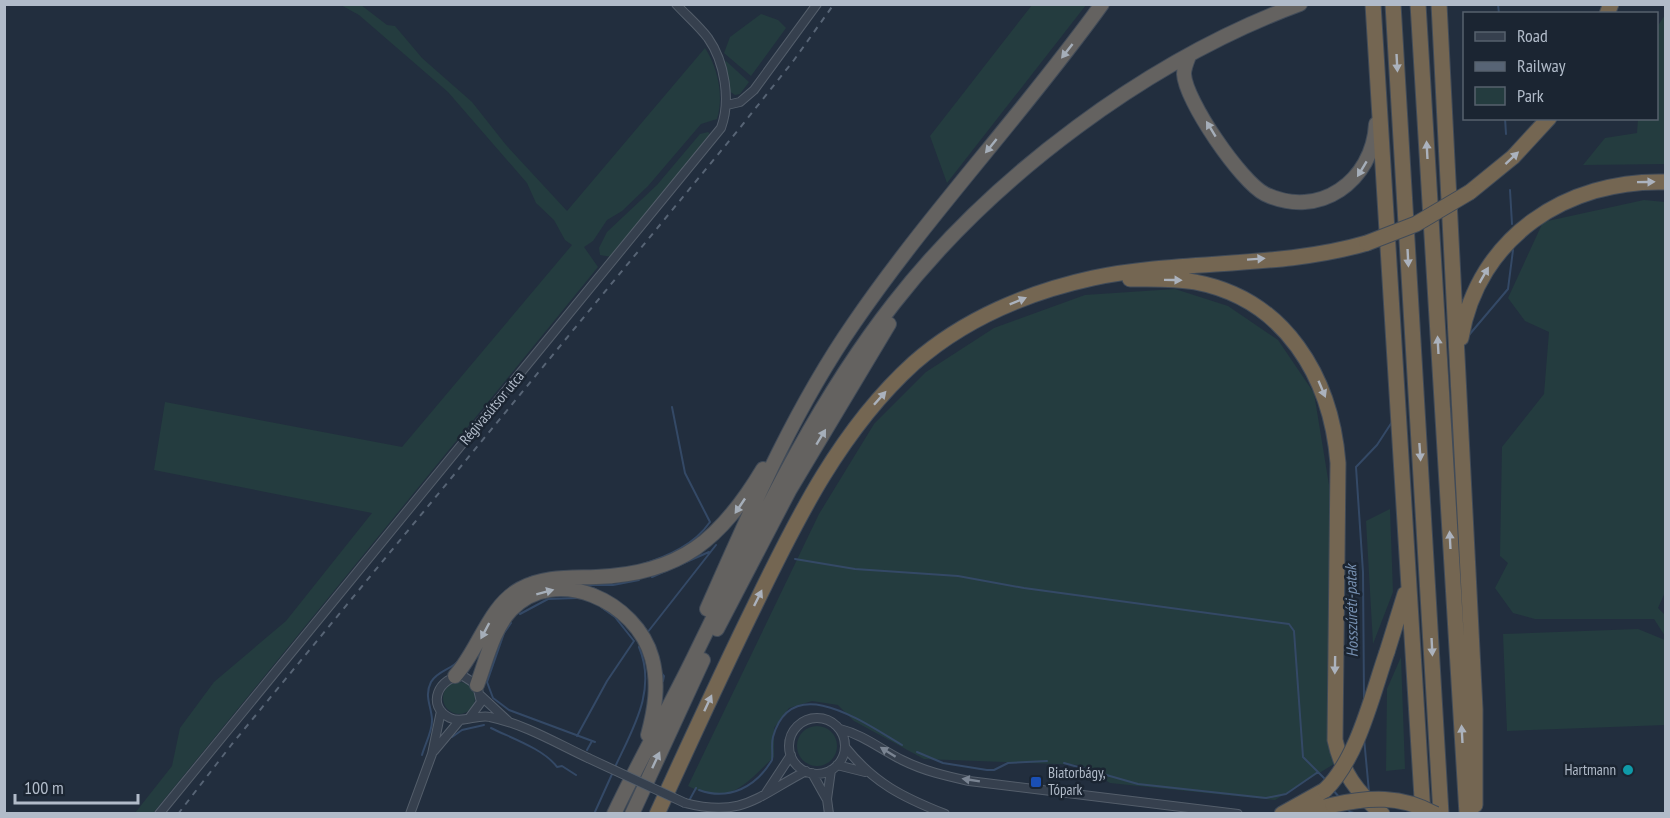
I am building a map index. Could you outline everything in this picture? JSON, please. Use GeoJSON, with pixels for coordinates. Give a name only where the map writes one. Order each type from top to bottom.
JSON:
{"type":"FeatureCollection","features":[{"type":"Feature","properties":{"kind":"highway"},"geometry":{"type":"LineString","coordinates":[[654,736],[673,684],[811,391],[880,286],[1102,4]]}},
{"type":"Feature","properties":{"kind":"highway"},"geometry":{"type":"LineString","coordinates":[[614,813],[743,556],[798,454],[859,354],[894,302],[947,243],[1034,160],[1106,107],[1189,56],[1274,14],[1300,4]]}},
{"type":"Feature","properties":{"kind":"highway"},"geometry":{"type":"LineString","coordinates":[[1372,4],[1423,813]]}},
{"type":"Feature","properties":{"kind":"highway"},"geometry":{"type":"LineString","coordinates":[[1393,4],[1441,813]]}},
{"type":"Feature","properties":{"kind":"highway"},"geometry":{"type":"LineString","coordinates":[[1418,4],[1467,813]]}},
{"type":"Feature","properties":{"kind":"highway"},"geometry":{"type":"LineString","coordinates":[[1439,4],[1452,238],[1457,392],[1475,709],[1476,813]]}},
{"type":"Feature","properties":{"kind":"highway"},"geometry":{"type":"LineString","coordinates":[[1189,56],[1184,73],[1187,86],[1235,167],[1266,194],[1294,202],[1323,199],[1346,187],[1355,178],[1373,143],[1378,92]]}},
{"type":"Feature","properties":{"kind":"highway"},"geometry":{"type":"LineString","coordinates":[[657,813],[780,552],[832,461],[885,392],[939,344],[966,326],[1020,300],[1094,278],[1161,267],[1321,254],[1367,243],[1416,224],[1470,192],[1513,157],[1547,120]]}},
{"type":"Feature","properties":{"kind":"highway"},"geometry":{"type":"LineString","coordinates":[[1457,392],[1461,337],[1469,305],[1490,265],[1518,233],[1541,215],[1578,195],[1621,184],[1665,182]]}},
{"type":"Feature","properties":{"kind":"highway"},"geometry":{"type":"LineString","coordinates":[[1094,278],[1185,280],[1235,294],[1258,308],[1284,331],[1314,370],[1329,404],[1338,463],[1335,740],[1344,771],[1356,789],[1382,813]]}},
{"type":"Feature","properties":{"kind":"highway"},"geometry":{"type":"LineString","coordinates":[[632,813],[712,640],[766,532],[914,281]]}},
{"type":"Feature","properties":{"kind":"highway"},"geometry":{"type":"LineString","coordinates":[[455,676],[479,642],[492,617],[504,601],[519,589],[554,578],[608,576],[650,570],[674,561],[711,539],[734,515],[771,456],[785,442]]}},
{"type":"Feature","properties":{"kind":"highway"},"geometry":{"type":"LineString","coordinates":[[1282,813],[1325,790],[1342,771],[1387,652],[1408,579]]}},
{"type":"Feature","properties":{"kind":"highway"},"geometry":{"type":"LineString","coordinates":[[479,690],[503,621],[512,610],[523,601],[541,592],[561,588],[586,591],[602,598],[636,626],[652,657],[656,681],[654,712],[643,757]]}},
{"type":"Feature","properties":{"kind":"highway"},"geometry":{"type":"LineString","coordinates":[[1296,813],[1364,798],[1382,797],[1400,800],[1435,813]]}},
{"type":"Feature","properties":{"kind":"street"},"geometry":{"type":"LineString","coordinates":[[676,4],[713,46],[722,73],[727,105],[740,102],[754,90],[817,4]]}},
{"type":"Feature","properties":{"kind":"street","name":"Régivasútsor utca"},"geometry":{"type":"LineString","coordinates":[[159,813],[685,175],[721,128],[727,105]]}},
{"type":"Feature","properties":{"kind":"street"},"geometry":{"type":"LineString","coordinates":[[410,813],[432,754],[441,711],[437,693],[444,682],[455,676],[463,676],[508,721]]}},
{"type":"Feature","properties":{"kind":"street"},"geometry":{"type":"LineString","coordinates":[[470,717],[479,708],[479,690]]}},
{"type":"Feature","properties":{"kind":"street"},"geometry":{"type":"LineString","coordinates":[[441,711],[449,718],[459,720],[487,716],[508,721],[685,803],[713,812],[733,812],[809,772],[834,768],[858,769],[902,796],[945,813]]}},
{"type":"Feature","properties":{"kind":"street"},"geometry":{"type":"LineString","coordinates":[[829,813],[826,799],[809,772],[800,768],[791,755],[790,738],[794,730],[808,719],[825,719],[840,729],[868,739],[897,757],[938,774],[981,782],[1239,813]]}},
{"type":"Feature","properties":{"kind":"street"},"geometry":{"type":"LineString","coordinates":[[432,754],[459,720]]}},
{"type":"Feature","properties":{"kind":"street"},"geometry":{"type":"LineString","coordinates":[[840,729],[845,747],[871,775]]}},
{"type":"Feature","properties":{"kind":"street"},"geometry":{"type":"LineString","coordinates":[[826,799],[834,768],[845,747]]}},
{"type":"Feature","properties":{"kind":"street"},"geometry":{"type":"LineString","coordinates":[[764,795],[791,755]]}},
{"type":"Feature","properties":{"kind":"green space"},"geometry":{"type":"Polygon","coordinates":[[[341,5],[361,5],[387,25],[395,26],[422,58],[472,102],[506,145],[567,211],[705,48],[713,64],[720,92],[717,119],[701,124],[648,186],[622,211],[607,220],[593,241],[584,247],[598,267],[153,813],[135,813],[172,766],[180,728],[214,682],[286,621],[372,513],[154,470],[165,402],[402,447],[572,245],[565,240],[554,220],[536,203],[527,183],[448,92],[359,15],[341,5]]]}},
{"type":"Feature","properties":{"kind":"green space"},"geometry":{"type":"Polygon","coordinates":[[[1032,5],[1086,5],[947,183],[930,136],[1032,5]]]}},
{"type":"Feature","properties":{"kind":"green space"},"geometry":{"type":"Polygon","coordinates":[[[761,14],[778,20],[786,28],[751,76],[724,53],[730,37],[761,14]]]}},
{"type":"Feature","properties":{"kind":"green space"},"geometry":{"type":"Polygon","coordinates":[[[1665,15],[1665,164],[1583,165],[1605,138],[1637,133],[1638,120],[1658,120],[1658,26],[1665,15]]]}},
{"type":"Feature","properties":{"kind":"green space"},"geometry":{"type":"Polygon","coordinates":[[[726,61],[749,82],[740,94],[735,95],[729,91],[723,63],[726,61]]]}},
{"type":"Feature","properties":{"kind":"green space"},"geometry":{"type":"Polygon","coordinates":[[[708,132],[711,135],[612,257],[600,255],[599,248],[607,232],[657,185],[700,134],[708,132]]]}},
{"type":"Feature","properties":{"kind":"green space"},"geometry":{"type":"Polygon","coordinates":[[[1644,200],[1665,202],[1666,590],[1658,608],[1665,615],[1665,636],[1654,619],[1535,619],[1513,613],[1495,588],[1508,563],[1500,556],[1502,447],[1544,394],[1549,332],[1525,321],[1508,298],[1543,222],[1644,200]]]}},
{"type":"Feature","properties":{"kind":"green space"},"geometry":{"type":"Polygon","coordinates":[[[1175,289],[1228,306],[1278,340],[1314,393],[1330,491],[1327,724],[1334,764],[1275,800],[1110,783],[1082,765],[924,759],[854,721],[838,705],[812,701],[789,708],[774,728],[774,757],[745,784],[736,790],[715,794],[688,786],[819,514],[874,424],[926,372],[994,328],[1085,295],[1175,289]]]}},
{"type":"Feature","properties":{"kind":"green space"},"geometry":{"type":"Polygon","coordinates":[[[1390,509],[1393,592],[1373,644],[1366,521],[1390,509]]]}},
{"type":"Feature","properties":{"kind":"green space"},"geometry":{"type":"Polygon","coordinates":[[[1638,629],[1665,640],[1665,725],[1507,731],[1503,634],[1638,629]]]}},
{"type":"Feature","properties":{"kind":"green space"},"geometry":{"type":"Polygon","coordinates":[[[1401,657],[1405,769],[1386,771],[1387,689],[1401,657]]]}},
{"type":"Feature","properties":{"kind":"green space"},"geometry":{"type":"Polygon","coordinates":[[[459,682],[470,687],[475,698],[470,709],[459,714],[448,709],[443,698],[448,687],[459,682]]]}},
{"type":"Feature","properties":{"kind":"green space"},"geometry":{"type":"Polygon","coordinates":[[[817,726],[831,732],[837,746],[831,760],[817,766],[803,760],[797,746],[803,732],[817,726]]]}},
{"type":"Feature","properties":{"kind":"waterway","name":"Hosszúréti-patak"},"geometry":{"type":"LineString","coordinates":[[1498,4],[1499,12]]}},
{"type":"Feature","properties":{"kind":"waterway","name":"Hosszúréti-patak"},"geometry":{"type":"LineString","coordinates":[[1505,120],[1506,134]]}},
{"type":"Feature","properties":{"kind":"waterway","name":"Hosszúréti-patak"},"geometry":{"type":"LineString","coordinates":[[1510,190],[1512,224]]}},
{"type":"Feature","properties":{"kind":"waterway","name":"Hosszúréti-patak"},"geometry":{"type":"LineString","coordinates":[[1469,335],[1508,289],[1513,250]]}},
{"type":"Feature","properties":{"kind":"waterway"},"geometry":{"type":"LineString","coordinates":[[672,407],[685,473],[710,522]]}},
{"type":"Feature","properties":{"kind":"waterway","name":"Hosszúréti-patak"},"geometry":{"type":"LineString","coordinates":[[1364,699],[1363,572],[1356,467],[1377,445],[1392,422]]}},
{"type":"Feature","properties":{"kind":"waterway"},"geometry":{"type":"LineString","coordinates":[[643,564],[680,549],[704,530],[710,522]]}},
{"type":"Feature","properties":{"kind":"waterway"},"geometry":{"type":"LineString","coordinates":[[647,633],[716,545]]}},
{"type":"Feature","properties":{"kind":"waterway"},"geometry":{"type":"LineString","coordinates":[[652,577],[709,552]]}},
{"type":"Feature","properties":{"kind":"waterway"},"geometry":{"type":"LineString","coordinates":[[795,559],[855,569],[958,576],[1024,588],[1289,624],[1294,631],[1303,757],[1325,779]]}},
{"type":"Feature","properties":{"kind":"waterway"},"geometry":{"type":"LineString","coordinates":[[530,577],[565,571]]}},
{"type":"Feature","properties":{"kind":"waterway"},"geometry":{"type":"LineString","coordinates":[[578,585],[613,585],[639,580]]}},
{"type":"Feature","properties":{"kind":"waterway"},"geometry":{"type":"LineString","coordinates":[[593,588],[614,599]]}},
{"type":"Feature","properties":{"kind":"waterway"},"geometry":{"type":"LineString","coordinates":[[520,614],[548,599],[576,598]]}},
{"type":"Feature","properties":{"kind":"waterway"},"geometry":{"type":"LineString","coordinates":[[481,623],[496,601]]}},
{"type":"Feature","properties":{"kind":"waterway"},"geometry":{"type":"LineString","coordinates":[[577,736],[607,681],[634,641],[615,617],[601,607]]}},
{"type":"Feature","properties":{"kind":"waterway"},"geometry":{"type":"LineString","coordinates":[[511,623],[504,633],[487,682],[493,698],[509,710],[595,742]]}},
{"type":"Feature","properties":{"kind":"waterway"},"geometry":{"type":"LineString","coordinates":[[641,623],[648,632]]}},
{"type":"Feature","properties":{"kind":"waterway"},"geometry":{"type":"LineString","coordinates":[[615,767],[635,723],[644,694],[644,663],[639,647]]}},
{"type":"Feature","properties":{"kind":"waterway"},"geometry":{"type":"LineString","coordinates":[[422,755],[432,723],[429,687],[437,675],[460,659]]}},
{"type":"Feature","properties":{"kind":"waterway"},"geometry":{"type":"LineString","coordinates":[[660,671],[664,676],[663,681]]}},
{"type":"Feature","properties":{"kind":"waterway"},"geometry":{"type":"LineString","coordinates":[[699,790],[721,794],[731,792],[741,789],[758,778],[772,760],[773,737],[783,717],[796,707],[813,704],[832,708],[870,726],[902,745]]}},
{"type":"Feature","properties":{"kind":"waterway"},"geometry":{"type":"LineString","coordinates":[[452,737],[462,730],[484,725]]}},
{"type":"Feature","properties":{"kind":"waterway"},"geometry":{"type":"LineString","coordinates":[[491,728],[536,749],[557,767],[562,766],[576,775]]}},
{"type":"Feature","properties":{"kind":"waterway","name":"Hosszúréti-patak"},"geometry":{"type":"LineString","coordinates":[[1364,738],[1369,792]]}},
{"type":"Feature","properties":{"kind":"waterway"},"geometry":{"type":"LineString","coordinates":[[587,750],[592,741]]}},
{"type":"Feature","properties":{"kind":"waterway"},"geometry":{"type":"LineString","coordinates":[[917,752],[943,763],[987,770],[994,770],[1008,763],[1047,761]]}},
{"type":"Feature","properties":{"kind":"waterway"},"geometry":{"type":"LineString","coordinates":[[1064,763],[1138,784],[1266,798],[1286,794],[1318,772]]}},
{"type":"Feature","properties":{"kind":"waterway"},"geometry":{"type":"LineString","coordinates":[[594,814],[613,772]]}},
{"type":"Feature","properties":{"kind":"waterway"},"geometry":{"type":"LineString","coordinates":[[690,799],[696,788]]}},
{"type":"Feature","properties":{"kind":"waterway"},"geometry":{"type":"LineString","coordinates":[[1332,789],[1340,798]]}},
{"type":"Feature","properties":{"kind":"waterway"},"geometry":{"type":"LineString","coordinates":[[1347,808],[1350,812],[1358,814]]}},
{"type":"Feature","properties":{"kind":"railway"},"geometry":{"type":"LineString","coordinates":[[178,814],[232,744],[739,129],[794,60],[834,4]]}},
{"type":"Feature","properties":{"kind":"place","name":"Hartmann"},"geometry":{"type":"Point","coordinates":[1628,770]}},
{"type":"Feature","properties":{"kind":"place","name":"Biatorbágy, Tópark"},"geometry":{"type":"Point","coordinates":[1036,782]}}]}
